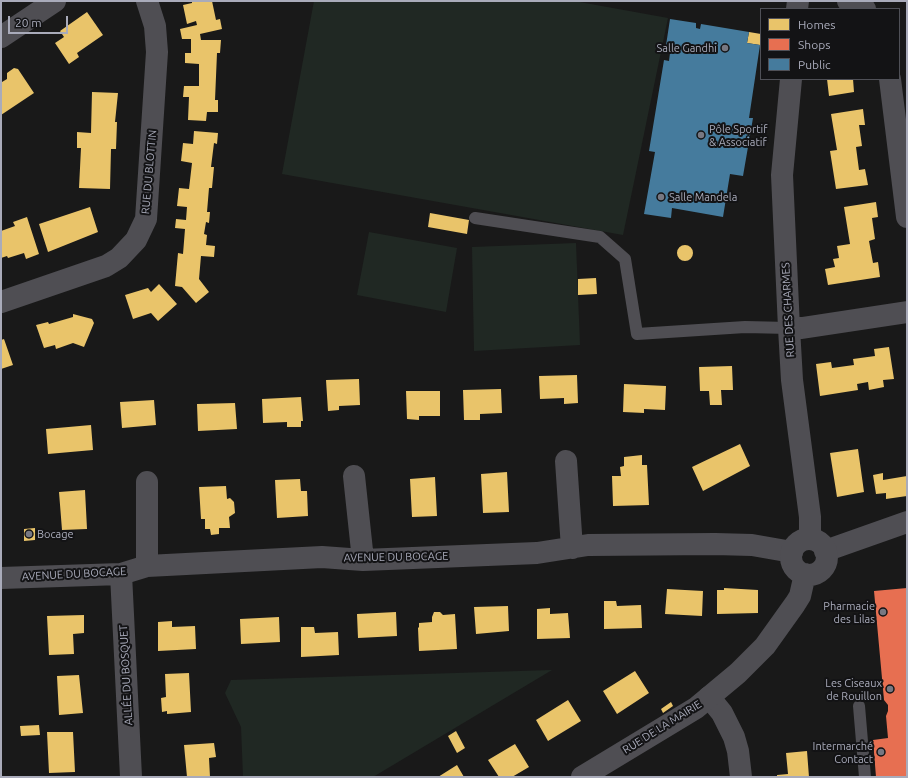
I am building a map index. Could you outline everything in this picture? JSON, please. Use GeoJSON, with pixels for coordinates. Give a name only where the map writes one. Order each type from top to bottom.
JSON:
{"type":"FeatureCollection","features":[{"type":"Feature","properties":{"kind":"street"},"geometry":{"type":"LineString","coordinates":[[1,37],[55,1]]}},
{"type":"Feature","properties":{"kind":"street","name":"RUE DU BLOTTIN"},"geometry":{"type":"LineString","coordinates":[[1,302],[106,266],[119,258],[136,240],[146,220],[157,52],[155,26],[147,1]]}},
{"type":"Feature","properties":{"kind":"street"},"geometry":{"type":"LineString","coordinates":[[848,1],[863,8]]}},
{"type":"Feature","properties":{"kind":"street","name":"RUE DES CHARMES"},"geometry":{"type":"LineString","coordinates":[[790,80],[782,175],[792,380],[810,517],[818,545]]}},
{"type":"Feature","properties":{"kind":"street"},"geometry":{"type":"LineString","coordinates":[[890,80],[907,217]]}},
{"type":"Feature","properties":{"kind":"street"},"geometry":{"type":"LineString","coordinates":[[789,328],[802,328],[907,312]]}},
{"type":"Feature","properties":{"kind":"street"},"geometry":{"type":"LineString","coordinates":[[566,461],[572,548]]}},
{"type":"Feature","properties":{"kind":"street"},"geometry":{"type":"LineString","coordinates":[[354,476],[362,560]]}},
{"type":"Feature","properties":{"kind":"street"},"geometry":{"type":"LineString","coordinates":[[147,482],[147,566]]}},
{"type":"Feature","properties":{"kind":"street"},"geometry":{"type":"LineString","coordinates":[[818,545],[826,560],[822,568],[814,574],[805,574],[793,566],[792,552],[798,542],[818,545],[907,522]]}},
{"type":"Feature","properties":{"kind":"street","name":"AVENUE DU BOCAGE"},"geometry":{"type":"LineString","coordinates":[[1,578],[121,574],[147,566],[322,557],[362,560],[537,553],[588,545],[752,545],[792,552]]}},
{"type":"Feature","properties":{"kind":"street","name":"ALLÉE DU BOSQUET"},"geometry":{"type":"LineString","coordinates":[[121,574],[131,777]]}},
{"type":"Feature","properties":{"kind":"street","name":"RUE DE LA MAIRIE"},"geometry":{"type":"LineString","coordinates":[[582,777],[696,708],[738,673],[764,646],[800,596],[805,574]]}},
{"type":"Feature","properties":{"kind":"street"},"geometry":{"type":"LineString","coordinates":[[709,697],[722,713],[734,737],[738,751],[741,777]]}},
{"type":"Feature","properties":{"kind":"lane"},"geometry":{"type":"LineString","coordinates":[[474,218],[600,237],[626,259],[637,334],[745,327],[789,328]]}},
{"type":"Feature","properties":{"kind":"lane"},"geometry":{"type":"LineString","coordinates":[[859,706],[865,777]]}},
{"type":"Feature","properties":{"kind":"shaded area"},"geometry":{"type":"Polygon","coordinates":[[[314,1],[574,1],[668,18],[623,235],[282,174],[314,1]]]}},
{"type":"Feature","properties":{"kind":"shaded area"},"geometry":{"type":"Polygon","coordinates":[[[369,232],[457,248],[446,312],[357,295],[369,232]]]}},
{"type":"Feature","properties":{"kind":"shaded area"},"geometry":{"type":"Polygon","coordinates":[[[576,243],[580,345],[474,351],[472,247],[576,243]]]}},
{"type":"Feature","properties":{"kind":"shaded area"},"geometry":{"type":"Polygon","coordinates":[[[552,670],[373,777],[243,777],[241,727],[225,693],[231,680],[552,670]]]}},
{"type":"Feature","properties":{"kind":"building: Homes"},"geometry":{"type":"Polygon","coordinates":[[[192,1],[212,1],[216,20],[220,19],[222,29],[200,34],[201,40],[221,40],[220,53],[217,53],[215,100],[218,100],[218,112],[207,112],[206,121],[188,120],[189,97],[183,97],[184,86],[199,86],[199,64],[185,63],[185,53],[191,53],[191,39],[182,39],[180,29],[197,25],[196,21],[187,24],[183,5],[192,3],[192,1]]]}},
{"type":"Feature","properties":{"kind":"building: Homes"},"geometry":{"type":"Polygon","coordinates":[[[87,12],[103,35],[77,53],[79,57],[69,64],[55,43],[64,37],[60,31],[87,12]]]}},
{"type":"Feature","properties":{"kind":"building: Homes"},"geometry":{"type":"Polygon","coordinates":[[[749,32],[760,34],[760,45],[747,43],[749,32]]]}},
{"type":"Feature","properties":{"kind":"building: Homes"},"geometry":{"type":"Polygon","coordinates":[[[14,68],[18,69],[34,93],[1,115],[1,81],[2,82],[7,79],[7,73],[14,68]]]}},
{"type":"Feature","properties":{"kind":"building: Homes"},"geometry":{"type":"Polygon","coordinates":[[[827,80],[853,80],[854,92],[829,96],[827,80]]]}},
{"type":"Feature","properties":{"kind":"building: Homes"},"geometry":{"type":"Polygon","coordinates":[[[92,92],[118,93],[115,122],[117,122],[116,149],[111,149],[110,189],[79,188],[81,148],[77,148],[77,132],[91,133],[92,92]]]}},
{"type":"Feature","properties":{"kind":"building: Homes"},"geometry":{"type":"Polygon","coordinates":[[[863,109],[865,125],[859,125],[862,146],[856,147],[859,170],[865,169],[868,185],[836,189],[830,151],[837,150],[831,114],[863,109]]]}},
{"type":"Feature","properties":{"kind":"building: Homes"},"geometry":{"type":"Polygon","coordinates":[[[194,131],[218,133],[217,144],[214,143],[211,167],[214,167],[212,188],[209,188],[207,212],[210,212],[209,223],[206,222],[204,234],[207,235],[206,245],[215,246],[214,257],[201,256],[199,279],[209,292],[196,303],[182,287],[175,286],[178,253],[183,254],[185,229],[175,228],[176,219],[186,220],[187,207],[177,206],[179,188],[189,189],[192,163],[181,161],[183,143],[193,144],[194,131]]]}},
{"type":"Feature","properties":{"kind":"building: Homes"},"geometry":{"type":"Polygon","coordinates":[[[876,202],[878,217],[872,218],[875,239],[869,241],[873,263],[878,262],[880,277],[828,285],[825,269],[835,267],[833,259],[839,258],[837,246],[850,244],[844,207],[876,202]]]}},
{"type":"Feature","properties":{"kind":"building: Homes"},"geometry":{"type":"Polygon","coordinates":[[[90,207],[98,232],[48,252],[39,224],[90,207]]]}},
{"type":"Feature","properties":{"kind":"building: Homes"},"geometry":{"type":"Polygon","coordinates":[[[430,213],[469,220],[467,234],[428,227],[430,213]]]}},
{"type":"Feature","properties":{"kind":"building: Homes"},"geometry":{"type":"Polygon","coordinates":[[[27,217],[39,254],[26,259],[24,253],[8,258],[7,256],[1,258],[1,231],[15,226],[13,222],[27,217]]]}},
{"type":"Feature","properties":{"kind":"building: Homes"},"geometry":{"type":"Polygon","coordinates":[[[685,245],[691,247],[693,253],[691,259],[685,261],[679,259],[677,253],[679,247],[685,245]]]}},
{"type":"Feature","properties":{"kind":"building: Homes"},"geometry":{"type":"Polygon","coordinates":[[[596,278],[597,294],[578,295],[578,279],[596,278]]]}},
{"type":"Feature","properties":{"kind":"building: Homes"},"geometry":{"type":"Polygon","coordinates":[[[159,284],[177,304],[158,321],[151,313],[133,319],[125,295],[148,288],[151,292],[159,284]]]}},
{"type":"Feature","properties":{"kind":"building: Homes"},"geometry":{"type":"Polygon","coordinates":[[[73,314],[92,319],[94,323],[84,347],[73,343],[56,349],[55,345],[44,348],[36,325],[48,322],[49,324],[73,317],[73,314]]]}},
{"type":"Feature","properties":{"kind":"building: Homes"},"geometry":{"type":"Polygon","coordinates":[[[4,339],[13,365],[1,369],[1,340],[4,339]]]}},
{"type":"Feature","properties":{"kind":"building: Homes"},"geometry":{"type":"Polygon","coordinates":[[[889,347],[894,379],[883,380],[884,387],[869,390],[868,382],[857,384],[858,390],[820,396],[816,364],[831,362],[832,368],[854,365],[853,359],[875,356],[874,349],[889,347]]]}},
{"type":"Feature","properties":{"kind":"building: Homes"},"geometry":{"type":"Polygon","coordinates":[[[732,366],[733,390],[721,390],[722,405],[710,405],[709,391],[700,391],[699,367],[732,366]]]}},
{"type":"Feature","properties":{"kind":"building: Homes"},"geometry":{"type":"Polygon","coordinates":[[[577,375],[578,403],[564,404],[564,398],[540,399],[539,376],[577,375]]]}},
{"type":"Feature","properties":{"kind":"building: Homes"},"geometry":{"type":"Polygon","coordinates":[[[359,379],[360,405],[339,406],[339,410],[328,411],[326,380],[359,379]]]}},
{"type":"Feature","properties":{"kind":"building: Homes"},"geometry":{"type":"Polygon","coordinates":[[[624,384],[666,386],[665,410],[644,409],[644,413],[623,412],[624,384]]]}},
{"type":"Feature","properties":{"kind":"building: Homes"},"geometry":{"type":"Polygon","coordinates":[[[501,389],[502,413],[480,414],[480,420],[464,420],[463,390],[501,389]]]}},
{"type":"Feature","properties":{"kind":"building: Homes"},"geometry":{"type":"Polygon","coordinates":[[[406,391],[440,391],[440,416],[419,416],[419,420],[407,419],[406,391]]]}},
{"type":"Feature","properties":{"kind":"building: Homes"},"geometry":{"type":"Polygon","coordinates":[[[301,397],[303,421],[301,421],[301,427],[287,427],[287,422],[263,423],[262,399],[301,397]]]}},
{"type":"Feature","properties":{"kind":"building: Homes"},"geometry":{"type":"Polygon","coordinates":[[[154,400],[156,425],[122,428],[120,402],[154,400]]]}},
{"type":"Feature","properties":{"kind":"building: Homes"},"geometry":{"type":"Polygon","coordinates":[[[235,403],[237,429],[198,431],[197,404],[235,403]]]}},
{"type":"Feature","properties":{"kind":"building: Homes"},"geometry":{"type":"Polygon","coordinates":[[[91,425],[93,450],[48,454],[46,429],[91,425]]]}},
{"type":"Feature","properties":{"kind":"building: Homes"},"geometry":{"type":"Polygon","coordinates":[[[740,444],[750,466],[703,491],[692,467],[740,444]]]}},
{"type":"Feature","properties":{"kind":"building: Homes"},"geometry":{"type":"Polygon","coordinates":[[[858,449],[864,492],[837,497],[830,453],[858,449]]]}},
{"type":"Feature","properties":{"kind":"building: Homes"},"geometry":{"type":"Polygon","coordinates":[[[642,455],[642,465],[647,465],[649,505],[613,506],[612,476],[621,476],[620,467],[624,466],[624,457],[642,455]]]}},
{"type":"Feature","properties":{"kind":"building: Homes"},"geometry":{"type":"Polygon","coordinates":[[[507,472],[509,512],[483,513],[481,474],[507,472]]]}},
{"type":"Feature","properties":{"kind":"building: Homes"},"geometry":{"type":"Polygon","coordinates":[[[883,473],[883,480],[907,476],[907,496],[886,499],[886,493],[876,494],[873,475],[883,473]]]}},
{"type":"Feature","properties":{"kind":"building: Homes"},"geometry":{"type":"Polygon","coordinates":[[[435,477],[437,516],[412,517],[410,479],[435,477]]]}},
{"type":"Feature","properties":{"kind":"building: Homes"},"geometry":{"type":"Polygon","coordinates":[[[300,479],[301,491],[307,491],[308,516],[277,518],[275,480],[300,479]]]}},
{"type":"Feature","properties":{"kind":"building: Homes"},"geometry":{"type":"Polygon","coordinates":[[[226,486],[227,499],[230,498],[234,502],[235,513],[229,517],[230,528],[219,528],[219,534],[211,535],[210,529],[205,529],[205,519],[201,519],[199,487],[226,486]]]}},
{"type":"Feature","properties":{"kind":"building: Homes"},"geometry":{"type":"Polygon","coordinates":[[[85,490],[87,529],[62,530],[59,492],[85,490]]]}},
{"type":"Feature","properties":{"kind":"building: Homes","name":"Bocage"},"geometry":{"type":"Polygon","coordinates":[[[35,528],[35,540],[24,541],[24,529],[35,528]]]}},
{"type":"Feature","properties":{"kind":"building: Homes"},"geometry":{"type":"Polygon","coordinates":[[[724,588],[758,590],[758,613],[717,614],[717,590],[724,590],[724,588]]]}},
{"type":"Feature","properties":{"kind":"building: Homes"},"geometry":{"type":"Polygon","coordinates":[[[667,589],[703,591],[702,616],[665,614],[667,589]]]}},
{"type":"Feature","properties":{"kind":"building: Homes"},"geometry":{"type":"Polygon","coordinates":[[[604,601],[616,601],[617,606],[641,605],[642,628],[604,629],[604,601]]]}},
{"type":"Feature","properties":{"kind":"building: Homes"},"geometry":{"type":"Polygon","coordinates":[[[508,606],[509,631],[476,634],[474,607],[508,606]]]}},
{"type":"Feature","properties":{"kind":"building: Homes"},"geometry":{"type":"Polygon","coordinates":[[[550,608],[550,614],[568,613],[570,638],[537,639],[537,609],[550,608]]]}},
{"type":"Feature","properties":{"kind":"building: Homes"},"geometry":{"type":"Polygon","coordinates":[[[396,612],[397,636],[358,638],[357,614],[396,612]]]}},
{"type":"Feature","properties":{"kind":"building: Homes"},"geometry":{"type":"Polygon","coordinates":[[[434,612],[440,612],[443,615],[455,614],[457,649],[419,651],[419,623],[432,622],[434,612]]]}},
{"type":"Feature","properties":{"kind":"building: Homes"},"geometry":{"type":"Polygon","coordinates":[[[84,615],[84,633],[73,634],[74,654],[49,655],[47,616],[84,615]]]}},
{"type":"Feature","properties":{"kind":"building: Homes"},"geometry":{"type":"Polygon","coordinates":[[[279,617],[280,642],[241,644],[240,619],[279,617]]]}},
{"type":"Feature","properties":{"kind":"building: Homes"},"geometry":{"type":"Polygon","coordinates":[[[172,621],[172,627],[195,626],[196,649],[158,651],[158,622],[172,621]]]}},
{"type":"Feature","properties":{"kind":"building: Homes"},"geometry":{"type":"Polygon","coordinates":[[[301,627],[314,627],[315,633],[338,632],[339,655],[301,657],[301,627]]]}},
{"type":"Feature","properties":{"kind":"building: Homes"},"geometry":{"type":"Polygon","coordinates":[[[635,671],[649,693],[617,714],[603,691],[635,671]]]}},
{"type":"Feature","properties":{"kind":"building: Homes"},"geometry":{"type":"Polygon","coordinates":[[[189,673],[191,712],[167,714],[167,711],[162,712],[161,698],[166,697],[165,674],[189,673]]]}},
{"type":"Feature","properties":{"kind":"building: Homes"},"geometry":{"type":"Polygon","coordinates":[[[79,675],[83,713],[59,715],[57,676],[79,675]]]}},
{"type":"Feature","properties":{"kind":"building: Homes"},"geometry":{"type":"Polygon","coordinates":[[[568,700],[581,721],[548,741],[536,720],[568,700]]]}},
{"type":"Feature","properties":{"kind":"building: Homes"},"geometry":{"type":"Polygon","coordinates":[[[671,702],[673,706],[663,713],[661,709],[671,702]]]}},
{"type":"Feature","properties":{"kind":"building: Homes"},"geometry":{"type":"Polygon","coordinates":[[[39,725],[40,735],[21,736],[20,726],[39,725]]]}},
{"type":"Feature","properties":{"kind":"building: Homes"},"geometry":{"type":"Polygon","coordinates":[[[456,731],[465,748],[457,753],[448,736],[456,731]]]}},
{"type":"Feature","properties":{"kind":"building: Homes"},"geometry":{"type":"Polygon","coordinates":[[[47,732],[73,732],[75,772],[49,773],[47,732]]]}},
{"type":"Feature","properties":{"kind":"building: Homes"},"geometry":{"type":"Polygon","coordinates":[[[214,743],[216,757],[209,758],[210,777],[187,777],[184,745],[214,743]]]}},
{"type":"Feature","properties":{"kind":"building: Homes"},"geometry":{"type":"Polygon","coordinates":[[[515,744],[529,767],[512,777],[499,777],[488,760],[515,744]]]}},
{"type":"Feature","properties":{"kind":"building: Homes"},"geometry":{"type":"Polygon","coordinates":[[[807,751],[809,777],[777,777],[777,775],[788,774],[786,753],[807,751]]]}},
{"type":"Feature","properties":{"kind":"building: Homes"},"geometry":{"type":"Polygon","coordinates":[[[457,765],[464,777],[438,777],[457,765]]]}},
{"type":"Feature","properties":{"kind":"building: Shops"},"geometry":{"type":"Polygon","coordinates":[[[907,588],[907,777],[876,777],[873,740],[888,738],[886,716],[888,705],[884,700],[874,591],[907,588]]]}},
{"type":"Feature","properties":{"kind":"building: Public","name":"Pôle Sportif & Associatif"},"geometry":{"type":"Polygon","coordinates":[[[670,19],[696,23],[696,28],[700,29],[701,24],[749,32],[747,43],[760,45],[749,118],[753,118],[743,176],[730,174],[723,217],[672,208],[671,218],[644,214],[655,152],[649,151],[664,60],[669,61],[670,53],[665,52],[670,19]]]}},
{"type":"Feature","properties":{"kind":"place","name":"Salle Gandhi"},"geometry":{"type":"Point","coordinates":[725,48]}},
{"type":"Feature","properties":{"kind":"place","name":"Pôle Sportif & Associatif"},"geometry":{"type":"Point","coordinates":[701,135]}},
{"type":"Feature","properties":{"kind":"place","name":"Salle Mandela"},"geometry":{"type":"Point","coordinates":[661,197]}},
{"type":"Feature","properties":{"kind":"place","name":"Bocage"},"geometry":{"type":"Point","coordinates":[29,534]}},
{"type":"Feature","properties":{"kind":"place","name":"Pharmacie des Lilas"},"geometry":{"type":"Point","coordinates":[883,612]}},
{"type":"Feature","properties":{"kind":"place","name":"Les Ciseaux de Rouillon"},"geometry":{"type":"Point","coordinates":[890,689]}},
{"type":"Feature","properties":{"kind":"place","name":"Intermarché Contact"},"geometry":{"type":"Point","coordinates":[881,752]}}]}
